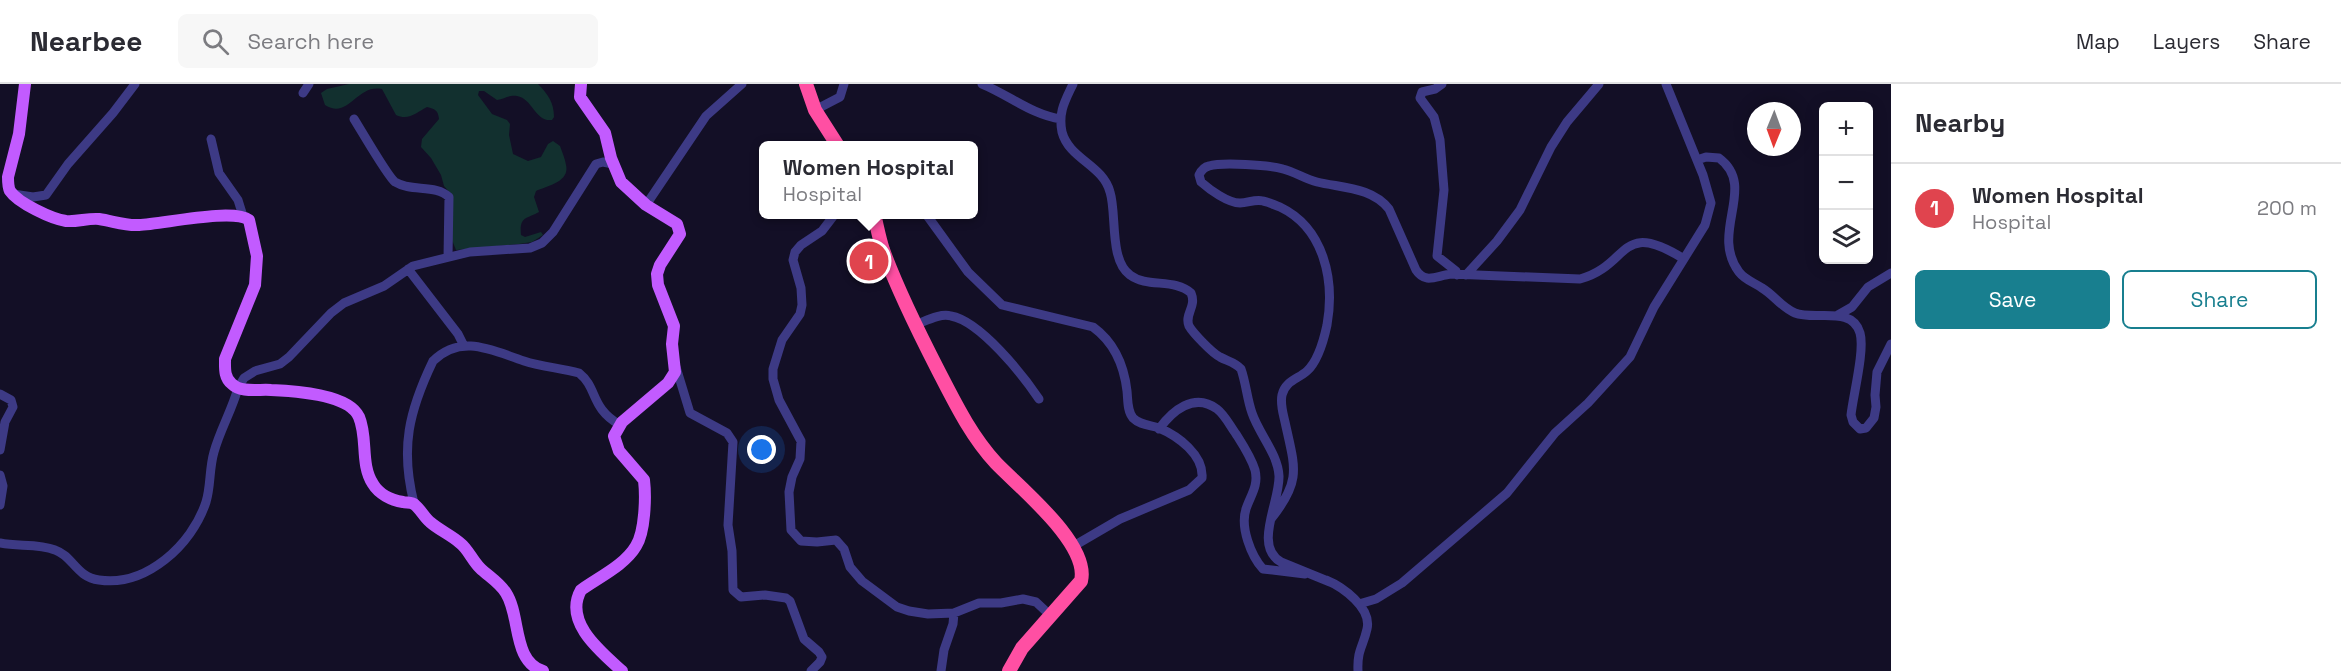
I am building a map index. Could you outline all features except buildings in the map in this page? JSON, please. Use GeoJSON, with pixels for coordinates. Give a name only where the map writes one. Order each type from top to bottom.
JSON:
{"type":"FeatureCollection","features":[{"type":"Feature","properties":{"kind":"highway"},"geometry":{"type":"LineString","coordinates":[[806,84],[815,110],[835,141]]}},
{"type":"Feature","properties":{"kind":"highway"},"geometry":{"type":"LineString","coordinates":[[875,219],[884,252],[915,325],[952,398],[978,441],[997,464],[1037,502],[1081,563],[1083,573],[1081,581],[1022,648],[1009,671]]}},
{"type":"Feature","properties":{"kind":"main road"},"geometry":{"type":"LineString","coordinates":[[25,84],[19,134],[8,177],[8,184],[13,194],[44,213],[67,221],[100,219],[119,224],[138,225],[216,216],[243,216],[249,220],[257,256],[255,285],[225,359],[228,380],[238,388],[310,394],[335,399],[346,404],[358,415],[365,460],[371,481],[382,495],[414,503],[430,522],[459,542],[481,569],[499,585],[511,604],[526,659],[532,667],[543,671]]}},
{"type":"Feature","properties":{"kind":"main road"},"geometry":{"type":"LineString","coordinates":[[581,84],[580,98],[605,133],[613,164],[621,182],[646,204],[677,224],[680,229],[678,240],[667,254],[657,274],[658,285],[674,326],[672,352],[675,367],[668,383],[636,409],[620,425],[614,436],[619,451],[644,480],[644,515],[640,537],[630,553],[581,590],[577,603],[581,625],[586,634],[592,643],[622,671]]}},
{"type":"Feature","properties":{"kind":"street"},"geometry":{"type":"LineString","coordinates":[[13,194],[33,197],[46,195],[68,164],[135,84]]}},
{"type":"Feature","properties":{"kind":"street"},"geometry":{"type":"LineString","coordinates":[[303,93],[309,84]]}},
{"type":"Feature","properties":{"kind":"street"},"geometry":{"type":"LineString","coordinates":[[646,204],[706,116],[742,84]]}},
{"type":"Feature","properties":{"kind":"street"},"geometry":{"type":"LineString","coordinates":[[815,110],[840,97],[844,91],[844,84]]}},
{"type":"Feature","properties":{"kind":"street"},"geometry":{"type":"LineString","coordinates":[[982,84],[1000,91],[1037,112],[1061,119]]}},
{"type":"Feature","properties":{"kind":"street"},"geometry":{"type":"LineString","coordinates":[[1073,84],[1063,101],[1061,119],[1064,136],[1069,145],[1104,177],[1108,187],[1122,266],[1135,278],[1187,290],[1194,301],[1188,318],[1190,328],[1216,355],[1236,364],[1240,369],[1252,415],[1278,470],[1279,489],[1271,519],[1269,543],[1274,558],[1330,582],[1359,604],[1368,622],[1367,631],[1358,651],[1358,671]]}},
{"type":"Feature","properties":{"kind":"street"},"geometry":{"type":"LineString","coordinates":[[1442,84],[1435,89],[1422,92],[1420,98],[1434,117],[1440,140],[1444,190],[1437,256],[1462,275]]}},
{"type":"Feature","properties":{"kind":"street"},"geometry":{"type":"LineString","coordinates":[[1462,275],[1497,241],[1514,218],[1528,197],[1551,147],[1567,122],[1599,84]]}},
{"type":"Feature","properties":{"kind":"street"},"geometry":{"type":"LineString","coordinates":[[1359,604],[1376,599],[1411,577],[1507,493],[1555,433],[1588,403],[1630,357],[1646,323],[1700,234],[1711,203],[1697,160],[1666,84]]}},
{"type":"Feature","properties":{"kind":"street"},"geometry":{"type":"LineString","coordinates":[[354,119],[393,181],[419,189],[441,192],[449,197],[448,257]]}},
{"type":"Feature","properties":{"kind":"street"},"geometry":{"type":"LineString","coordinates":[[211,139],[219,173],[238,200],[243,216]]}},
{"type":"Feature","properties":{"kind":"street"},"geometry":{"type":"LineString","coordinates":[[1697,160],[1706,157],[1719,158],[1734,173],[1736,199],[1728,231],[1729,247],[1733,262],[1741,275],[1794,313],[1838,315],[1855,324],[1860,332],[1861,346],[1851,415],[1853,422],[1860,429],[1866,428],[1874,418],[1877,372],[1891,344]]}},
{"type":"Feature","properties":{"kind":"street"},"geometry":{"type":"LineString","coordinates":[[0,543],[56,550],[88,578],[96,580],[127,579],[146,572],[180,546],[199,519],[208,491],[213,455],[238,388],[244,378],[255,371],[280,364],[344,303],[384,286],[412,266],[470,252],[530,248],[542,243],[553,232],[596,164],[603,162],[613,164]]}},
{"type":"Feature","properties":{"kind":"street"},"geometry":{"type":"LineString","coordinates":[[1271,519],[1290,491],[1294,477],[1294,461],[1283,416],[1282,393],[1290,381],[1307,371],[1312,365],[1323,341],[1329,309],[1325,262],[1316,238],[1299,219],[1288,211],[1262,200],[1233,202],[1201,182],[1199,175],[1201,171],[1209,166],[1217,165],[1275,168],[1373,196],[1383,201],[1389,209],[1416,270],[1423,279],[1427,280],[1444,274],[1580,279],[1597,272],[1631,244],[1640,242],[1658,244],[1684,259]]}},
{"type":"Feature","properties":{"kind":"street"},"geometry":{"type":"LineString","coordinates":[[831,219],[822,231],[801,245],[795,252],[793,260],[801,288],[802,305],[800,314],[782,340],[773,369],[772,379],[779,400],[801,441],[800,459],[792,477],[789,492],[791,530],[801,541],[836,540],[844,549],[847,562],[855,573],[897,607],[919,614],[954,613],[979,603],[1001,603],[1023,599],[1036,602],[1051,616]]}},
{"type":"Feature","properties":{"kind":"street"},"geometry":{"type":"LineString","coordinates":[[930,219],[968,272],[1002,305],[1094,327],[1104,335],[1120,361],[1125,376],[1131,415],[1137,422],[1159,429],[1188,447],[1199,461],[1203,471],[1202,478],[1189,490],[1120,519],[1072,548]]}},
{"type":"Feature","properties":{"kind":"street"},"geometry":{"type":"LineString","coordinates":[[408,269],[458,334],[464,346]]}},
{"type":"Feature","properties":{"kind":"street"},"geometry":{"type":"LineString","coordinates":[[1838,315],[1852,307],[1868,287],[1891,273]]}},
{"type":"Feature","properties":{"kind":"street"},"geometry":{"type":"LineString","coordinates":[[915,325],[940,316],[950,315],[957,318],[989,340],[1011,361],[1038,399]]}},
{"type":"Feature","properties":{"kind":"street"},"geometry":{"type":"LineString","coordinates":[[414,503],[407,469],[410,419],[433,361],[438,356],[464,346],[476,345],[525,361],[579,373],[585,378],[604,415],[620,425]]}},
{"type":"Feature","properties":{"kind":"street"},"geometry":{"type":"LineString","coordinates":[[675,367],[690,413],[727,433],[733,442],[728,532],[732,551],[733,590],[741,597],[765,595],[786,598],[790,601],[800,632],[822,657],[812,671]]}},
{"type":"Feature","properties":{"kind":"street"},"geometry":{"type":"LineString","coordinates":[[0,394],[11,400],[13,407],[5,422],[0,450]]}},
{"type":"Feature","properties":{"kind":"street"},"geometry":{"type":"LineString","coordinates":[[1159,429],[1172,412],[1189,403],[1203,404],[1217,409],[1243,445],[1255,470],[1256,488],[1247,506],[1244,520],[1258,564],[1270,571],[1305,574],[1330,582]]}},
{"type":"Feature","properties":{"kind":"street"},"geometry":{"type":"LineString","coordinates":[[0,475],[3,486],[0,505]]}},
{"type":"Feature","properties":{"kind":"street"},"geometry":{"type":"LineString","coordinates":[[941,671],[954,613]]}},
{"type":"Feature","properties":{"kind":"green space"},"geometry":{"type":"Polygon","coordinates":[[[349,84],[538,84],[552,103],[554,117],[552,120],[542,118],[527,101],[517,96],[497,100],[484,91],[479,91],[478,95],[492,114],[507,120],[510,124],[509,135],[513,154],[528,161],[541,157],[548,144],[553,141],[560,146],[566,165],[565,176],[536,191],[534,197],[539,212],[525,219],[521,224],[521,235],[525,237],[541,232],[543,235],[532,242],[456,250],[452,240],[451,194],[444,186],[441,175],[431,158],[421,147],[422,139],[439,119],[437,112],[427,107],[409,116],[396,115],[382,89],[366,92],[340,108],[325,105],[321,93],[327,89],[349,84]]]}},
{"type":"Feature","properties":{"kind":"place","name":"Women Hospital"},"geometry":{"type":"Point","coordinates":[869,261]}}]}
